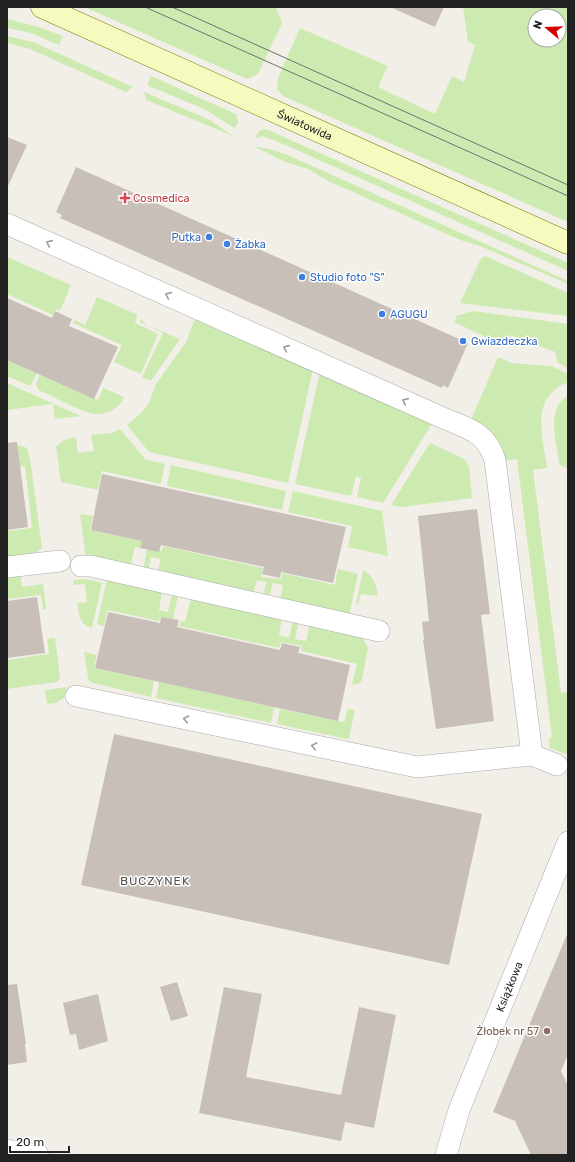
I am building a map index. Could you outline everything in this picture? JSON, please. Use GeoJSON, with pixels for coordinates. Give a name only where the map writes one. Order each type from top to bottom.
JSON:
{"type":"FeatureCollection","features":[{"type":"Feature","properties":{"kind":"street","name":"Światowida"},"geometry":{"type":"LineString","coordinates":[[42,7],[568,243]]}},
{"type":"Feature","properties":{"kind":"street"},"geometry":{"type":"LineString","coordinates":[[7,224],[479,434],[485,439],[492,449],[495,460],[532,755]]}},
{"type":"Feature","properties":{"kind":"street"},"geometry":{"type":"LineString","coordinates":[[7,567],[60,561]]}},
{"type":"Feature","properties":{"kind":"street"},"geometry":{"type":"LineString","coordinates":[[81,566],[91,566],[378,631]]}},
{"type":"Feature","properties":{"kind":"street"},"geometry":{"type":"LineString","coordinates":[[76,696],[418,767],[532,755],[557,765]]}},
{"type":"Feature","properties":{"kind":"street","name":"Książkowa"},"geometry":{"type":"LineString","coordinates":[[446,1155],[459,1110],[568,842]]}},
{"type":"Feature","properties":{"kind":"street"},"geometry":{"type":"LineString","coordinates":[[7,1150],[38,1155]]}},
{"type":"Feature","properties":{"kind":"green space"},"geometry":{"type":"Polygon","coordinates":[[[84,7],[276,7],[282,23],[258,74],[247,79],[84,7]]]}},
{"type":"Feature","properties":{"kind":"green space"},"geometry":{"type":"Polygon","coordinates":[[[463,7],[568,7],[568,222],[283,96],[277,89],[278,78],[300,28],[388,66],[378,87],[435,114],[452,76],[464,82],[475,45],[468,42],[463,7]]]}},
{"type":"Feature","properties":{"kind":"green space"},"geometry":{"type":"Polygon","coordinates":[[[7,19],[39,27],[63,36],[59,45],[31,33],[7,28],[7,19]]]}},
{"type":"Feature","properties":{"kind":"green space"},"geometry":{"type":"Polygon","coordinates":[[[7,36],[33,42],[133,87],[126,92],[30,49],[7,43],[7,36]]]}},
{"type":"Feature","properties":{"kind":"green space"},"geometry":{"type":"Polygon","coordinates":[[[151,76],[236,114],[238,122],[235,128],[204,109],[147,85],[151,76]]]}},
{"type":"Feature","properties":{"kind":"green space"},"geometry":{"type":"Polygon","coordinates":[[[144,92],[210,120],[233,136],[146,100],[144,92]]]}},
{"type":"Feature","properties":{"kind":"green space"},"geometry":{"type":"Polygon","coordinates":[[[266,129],[568,263],[568,271],[290,147],[263,136],[257,138],[256,136],[259,131],[266,129]]]}},
{"type":"Feature","properties":{"kind":"green space"},"geometry":{"type":"Polygon","coordinates":[[[253,146],[274,150],[290,156],[568,281],[568,284],[480,246],[460,240],[328,181],[308,169],[285,162],[253,146]]]}},
{"type":"Feature","properties":{"kind":"green space"},"geometry":{"type":"Polygon","coordinates":[[[485,256],[568,293],[568,316],[460,303],[480,260],[485,256]]]}},
{"type":"Feature","properties":{"kind":"green space"},"geometry":{"type":"Polygon","coordinates":[[[7,257],[71,285],[60,311],[56,309],[53,315],[7,294],[7,257]]]}},
{"type":"Feature","properties":{"kind":"green space"},"geometry":{"type":"Polygon","coordinates":[[[97,297],[136,314],[137,317],[135,323],[158,334],[141,374],[114,362],[122,345],[73,323],[75,320],[85,325],[97,297]]]}},
{"type":"Feature","properties":{"kind":"green space"},"geometry":{"type":"Polygon","coordinates":[[[474,311],[568,324],[568,368],[558,363],[555,352],[513,336],[492,340],[454,322],[457,318],[455,316],[474,311]]]}},
{"type":"Feature","properties":{"kind":"green space"},"geometry":{"type":"Polygon","coordinates":[[[196,316],[313,369],[288,483],[149,452],[127,425],[148,405],[156,384],[186,342],[196,316]]]}},
{"type":"Feature","properties":{"kind":"green space"},"geometry":{"type":"Polygon","coordinates":[[[141,319],[147,325],[180,339],[151,381],[142,377],[163,333],[140,322],[141,319]]]}},
{"type":"Feature","properties":{"kind":"green space"},"geometry":{"type":"Polygon","coordinates":[[[498,357],[511,363],[551,366],[568,374],[568,382],[556,389],[548,398],[543,408],[541,419],[547,468],[533,470],[561,693],[568,692],[568,755],[550,748],[549,738],[552,737],[517,459],[504,461],[470,422],[498,357]]]}},
{"type":"Feature","properties":{"kind":"green space"},"geometry":{"type":"Polygon","coordinates":[[[7,360],[37,373],[30,386],[7,376],[7,360]]]}},
{"type":"Feature","properties":{"kind":"green space"},"geometry":{"type":"Polygon","coordinates":[[[320,372],[433,422],[383,503],[357,497],[361,478],[356,476],[351,496],[295,484],[320,372]]]}},
{"type":"Feature","properties":{"kind":"green space"},"geometry":{"type":"Polygon","coordinates":[[[40,375],[98,400],[103,388],[124,397],[119,405],[110,411],[100,414],[90,413],[38,390],[36,384],[40,375]]]}},
{"type":"Feature","properties":{"kind":"green space"},"geometry":{"type":"Polygon","coordinates":[[[7,383],[81,416],[55,419],[53,404],[7,410],[7,383]]]}},
{"type":"Feature","properties":{"kind":"green space"},"geometry":{"type":"Polygon","coordinates":[[[568,396],[568,469],[559,464],[554,426],[557,409],[561,401],[568,396]]]}},
{"type":"Feature","properties":{"kind":"green space"},"geometry":{"type":"Polygon","coordinates":[[[120,429],[146,460],[165,464],[161,484],[102,471],[98,490],[61,482],[56,447],[60,443],[76,437],[78,453],[94,451],[91,435],[111,433],[120,429]]]}},
{"type":"Feature","properties":{"kind":"green space"},"geometry":{"type":"Polygon","coordinates":[[[430,443],[464,459],[469,467],[472,498],[402,507],[391,505],[430,443]]]}},
{"type":"Feature","properties":{"kind":"green space"},"geometry":{"type":"Polygon","coordinates":[[[19,445],[27,448],[30,458],[42,548],[33,554],[7,559],[7,531],[32,528],[25,466],[7,468],[7,447],[19,445]]]}},
{"type":"Feature","properties":{"kind":"green space"},"geometry":{"type":"Polygon","coordinates":[[[171,465],[286,491],[282,510],[167,486],[171,465]]]}},
{"type":"Feature","properties":{"kind":"green space"},"geometry":{"type":"Polygon","coordinates":[[[293,491],[382,511],[388,556],[348,547],[352,526],[288,512],[293,491]]]}},
{"type":"Feature","properties":{"kind":"green space"},"geometry":{"type":"Polygon","coordinates":[[[80,514],[93,516],[90,530],[142,541],[140,548],[135,547],[130,568],[86,559],[80,514]]]}},
{"type":"Feature","properties":{"kind":"green space"},"geometry":{"type":"Polygon","coordinates":[[[163,546],[263,568],[261,577],[281,579],[282,573],[335,585],[338,569],[358,574],[349,616],[280,601],[283,585],[273,583],[269,598],[263,597],[266,582],[257,580],[253,595],[157,574],[161,559],[151,557],[148,572],[143,571],[147,548],[162,551],[163,546]]]}},
{"type":"Feature","properties":{"kind":"green space"},"geometry":{"type":"Polygon","coordinates":[[[20,570],[22,587],[43,584],[46,609],[43,609],[41,595],[7,599],[7,572],[20,570]]]}},
{"type":"Feature","properties":{"kind":"green space"},"geometry":{"type":"Polygon","coordinates":[[[363,570],[370,575],[374,581],[378,596],[361,594],[358,605],[356,604],[363,570]]]}},
{"type":"Feature","properties":{"kind":"green space"},"geometry":{"type":"Polygon","coordinates":[[[86,579],[102,583],[92,628],[88,627],[82,622],[77,603],[87,602],[85,584],[74,585],[73,580],[86,579]]]}},
{"type":"Feature","properties":{"kind":"green space"},"geometry":{"type":"Polygon","coordinates":[[[107,579],[162,591],[159,610],[168,612],[172,594],[178,595],[173,619],[160,617],[159,621],[107,610],[104,626],[97,624],[107,579]]]}},
{"type":"Feature","properties":{"kind":"green space"},"geometry":{"type":"Polygon","coordinates":[[[191,598],[282,618],[279,635],[289,638],[293,620],[299,621],[295,639],[306,641],[310,623],[360,634],[368,648],[362,680],[358,684],[352,685],[357,664],[301,651],[302,646],[281,642],[279,648],[179,626],[181,621],[185,622],[191,598]]]}},
{"type":"Feature","properties":{"kind":"green space"},"geometry":{"type":"Polygon","coordinates":[[[55,638],[60,678],[57,682],[7,689],[7,660],[49,654],[47,639],[55,638]]]}},
{"type":"Feature","properties":{"kind":"green space"},"geometry":{"type":"Polygon","coordinates":[[[84,652],[97,655],[94,668],[154,681],[151,697],[90,682],[84,652]]]}},
{"type":"Feature","properties":{"kind":"green space"},"geometry":{"type":"Polygon","coordinates":[[[159,682],[274,707],[271,723],[156,698],[159,682]]]}},
{"type":"Feature","properties":{"kind":"green space"},"geometry":{"type":"Polygon","coordinates":[[[67,687],[64,698],[56,703],[47,704],[45,690],[67,687]]]}},
{"type":"Feature","properties":{"kind":"green space"},"geometry":{"type":"Polygon","coordinates":[[[280,709],[344,722],[348,709],[355,710],[349,738],[347,739],[277,724],[280,709]]]}},
{"type":"Feature","properties":{"kind":"building"},"geometry":{"type":"Polygon","coordinates":[[[390,7],[444,7],[435,27],[390,7]]]}},
{"type":"Feature","properties":{"kind":"building"},"geometry":{"type":"Polygon","coordinates":[[[7,137],[27,145],[7,188],[7,137]]]}},
{"type":"Feature","properties":{"kind":"building"},"geometry":{"type":"Polygon","coordinates":[[[76,167],[468,343],[448,388],[443,385],[442,388],[60,218],[62,215],[56,212],[76,167]]]}},
{"type":"Feature","properties":{"kind":"building"},"geometry":{"type":"Polygon","coordinates":[[[7,298],[52,318],[55,311],[72,319],[69,326],[118,347],[94,399],[7,360],[7,298]]]}},
{"type":"Feature","properties":{"kind":"building"},"geometry":{"type":"Polygon","coordinates":[[[17,442],[28,527],[7,530],[7,443],[17,442]]]}},
{"type":"Feature","properties":{"kind":"building"},"geometry":{"type":"Polygon","coordinates":[[[102,474],[346,527],[333,583],[281,572],[280,578],[262,574],[264,567],[161,545],[159,552],[140,548],[142,541],[91,530],[102,474]]]}},
{"type":"Feature","properties":{"kind":"building"},"geometry":{"type":"Polygon","coordinates":[[[477,509],[490,614],[481,615],[494,721],[436,729],[423,640],[422,622],[429,621],[418,516],[477,509]]]}},
{"type":"Feature","properties":{"kind":"building"},"geometry":{"type":"Polygon","coordinates":[[[37,597],[45,653],[7,658],[7,601],[37,597]]]}},
{"type":"Feature","properties":{"kind":"building"},"geometry":{"type":"Polygon","coordinates":[[[108,612],[160,623],[161,617],[179,620],[177,627],[280,650],[282,643],[300,647],[298,653],[350,665],[338,721],[95,668],[108,612]]]}},
{"type":"Feature","properties":{"kind":"building"},"geometry":{"type":"Polygon","coordinates":[[[114,734],[482,814],[449,965],[81,885],[114,734]]]}},
{"type":"Feature","properties":{"kind":"building","name":"Żłobek nr 57"},"geometry":{"type":"Polygon","coordinates":[[[568,932],[568,1054],[561,1071],[568,1086],[568,1155],[531,1155],[515,1121],[493,1112],[568,932]]]}},
{"type":"Feature","properties":{"kind":"building"},"geometry":{"type":"Polygon","coordinates":[[[177,982],[188,1016],[171,1021],[160,987],[177,982]]]}},
{"type":"Feature","properties":{"kind":"building"},"geometry":{"type":"Polygon","coordinates":[[[17,984],[26,1044],[27,1062],[7,1065],[7,985],[17,984]]]}},
{"type":"Feature","properties":{"kind":"building"},"geometry":{"type":"Polygon","coordinates":[[[224,987],[262,994],[246,1077],[341,1095],[359,1007],[396,1015],[374,1128],[345,1122],[341,1141],[199,1113],[224,987]]]}},
{"type":"Feature","properties":{"kind":"building"},"geometry":{"type":"Polygon","coordinates":[[[98,994],[108,1041],[79,1050],[76,1034],[70,1035],[63,1003],[98,994]]]}},
{"type":"Feature","properties":{"kind":"tram line"},"geometry":{"type":"LineString","coordinates":[[145,7],[568,196]]}},
{"type":"Feature","properties":{"kind":"tram line"},"geometry":{"type":"LineString","coordinates":[[172,7],[568,185]]}},
{"type":"Feature","properties":{"kind":"place","name":"Cosmedica"},"geometry":{"type":"Point","coordinates":[125,198]}},
{"type":"Feature","properties":{"kind":"place","name":"Putka"},"geometry":{"type":"Point","coordinates":[209,237]}},
{"type":"Feature","properties":{"kind":"place","name":"Żabka"},"geometry":{"type":"Point","coordinates":[227,244]}},
{"type":"Feature","properties":{"kind":"place","name":"Studio foto \"S\""},"geometry":{"type":"Point","coordinates":[302,277]}},
{"type":"Feature","properties":{"kind":"place","name":"AGUGU"},"geometry":{"type":"Point","coordinates":[382,314]}},
{"type":"Feature","properties":{"kind":"place","name":"Gwiazdeczka"},"geometry":{"type":"Point","coordinates":[463,341]}},
{"type":"Feature","properties":{"kind":"place","name":"Żłobek nr 57"},"geometry":{"type":"Point","coordinates":[547,1031]}},
{"type":"Feature","properties":{"kind":"district","name":"BUCZYNEK"},"geometry":{"type":"Point","coordinates":[155,881]}}]}
